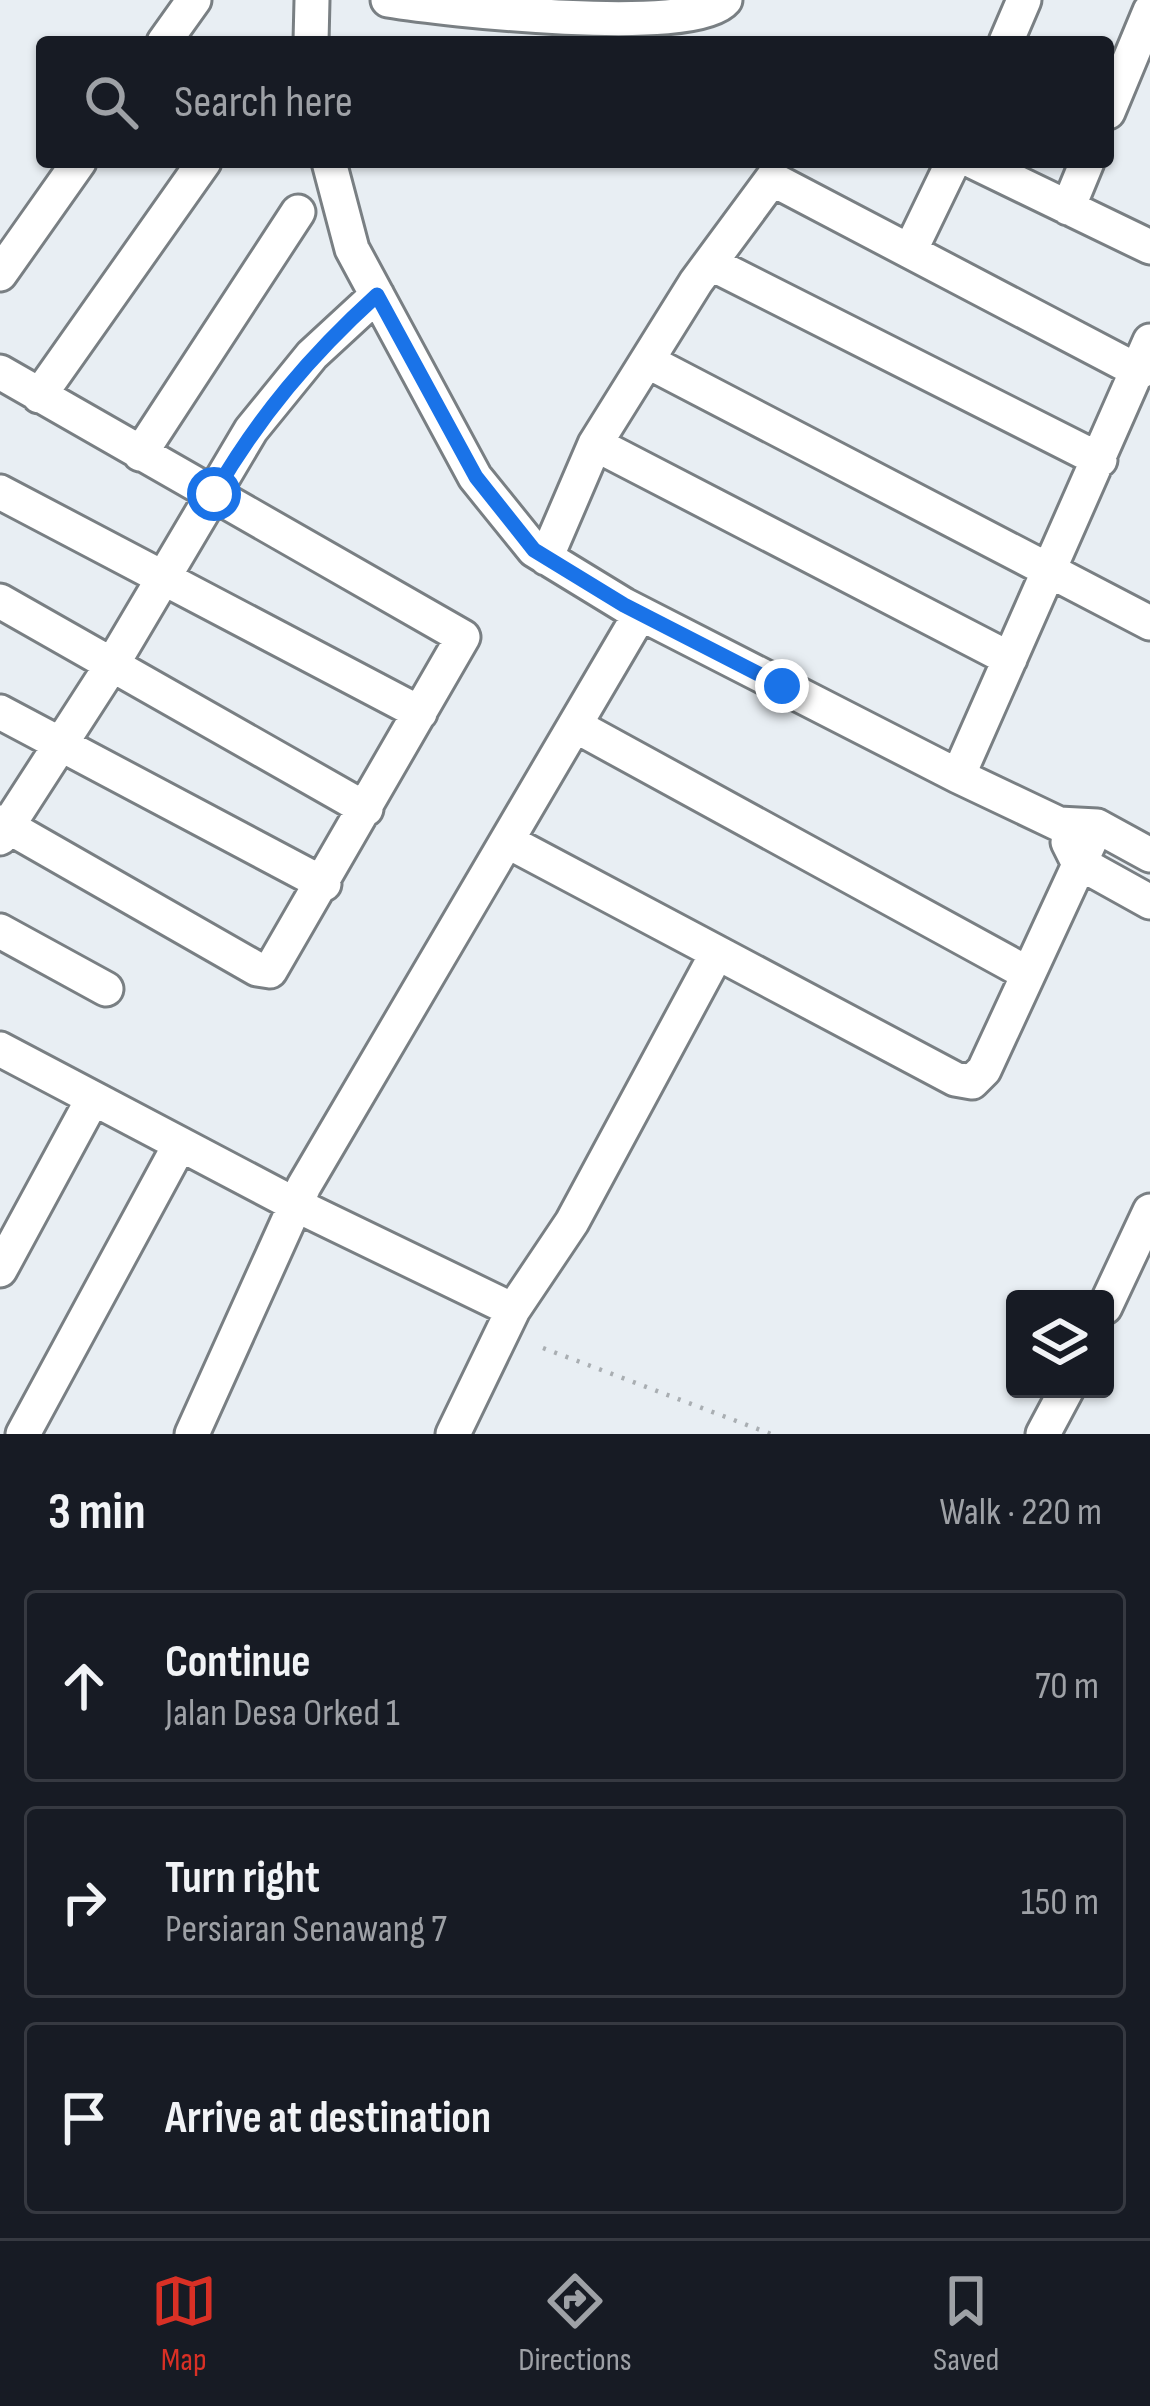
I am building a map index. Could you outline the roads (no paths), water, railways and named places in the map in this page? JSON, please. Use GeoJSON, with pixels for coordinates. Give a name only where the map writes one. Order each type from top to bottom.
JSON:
{"type":"FeatureCollection","features":[{"type":"Feature","properties":{"kind":"street"},"geometry":{"type":"LineString","coordinates":[[168,36],[194,0]]}},
{"type":"Feature","properties":{"kind":"street"},"geometry":{"type":"LineString","coordinates":[[388,0],[703,14],[725,0]]}},
{"type":"Feature","properties":{"kind":"street"},"geometry":{"type":"LineString","coordinates":[[1009,36],[1024,0]]}},
{"type":"Feature","properties":{"kind":"street"},"geometry":{"type":"LineString","coordinates":[[1114,98],[1150,11]]}},
{"type":"Feature","properties":{"kind":"street"},"geometry":{"type":"LineString","coordinates":[[0,274],[76,168]]}},
{"type":"Feature","properties":{"kind":"street"},"geometry":{"type":"LineString","coordinates":[[39,397],[200,168]]}},
{"type":"Feature","properties":{"kind":"street"},"geometry":{"type":"LineString","coordinates":[[331,168],[352,249],[476,477],[534,550],[640,614],[958,776],[1059,824],[1097,826],[1147,846]]}},
{"type":"Feature","properties":{"kind":"street"},"geometry":{"type":"LineString","coordinates":[[910,251],[950,168]]}},
{"type":"Feature","properties":{"kind":"street"},"geometry":{"type":"LineString","coordinates":[[986,168],[1150,247]]}},
{"type":"Feature","properties":{"kind":"street"},"geometry":{"type":"LineString","coordinates":[[1068,208],[1085,168]]}},
{"type":"Feature","properties":{"kind":"street"},"geometry":{"type":"LineString","coordinates":[[546,558],[595,444],[710,263],[772,179],[910,251],[1143,376],[1100,460],[958,776]]}},
{"type":"Feature","properties":{"kind":"street"},"geometry":{"type":"LineString","coordinates":[[140,454],[298,212]]}},
{"type":"Feature","properties":{"kind":"street"},"geometry":{"type":"LineString","coordinates":[[710,263],[1100,460]]}},
{"type":"Feature","properties":{"kind":"street"},"geometry":{"type":"LineString","coordinates":[[0,372],[39,397],[214,494],[464,637],[270,971],[256,969],[3,829],[113,663],[214,494],[251,430],[312,355],[377,295]]}},
{"type":"Feature","properties":{"kind":"street"},"geometry":{"type":"LineString","coordinates":[[649,362],[1150,623]]}},
{"type":"Feature","properties":{"kind":"street"},"geometry":{"type":"LineString","coordinates":[[595,444],[1010,659]]}},
{"type":"Feature","properties":{"kind":"street"},"geometry":{"type":"LineString","coordinates":[[0,492],[420,713]]}},
{"type":"Feature","properties":{"kind":"street"},"geometry":{"type":"LineString","coordinates":[[0,602],[366,809]]}},
{"type":"Feature","properties":{"kind":"street"},"geometry":{"type":"LineString","coordinates":[[192,1434],[296,1205],[640,614]]}},
{"type":"Feature","properties":{"kind":"street"},"geometry":{"type":"LineString","coordinates":[[0,712],[323,884]]}},
{"type":"Feature","properties":{"kind":"street"},"geometry":{"type":"LineString","coordinates":[[576,726],[1027,973]]}},
{"type":"Feature","properties":{"kind":"street"},"geometry":{"type":"LineString","coordinates":[[1059,824],[1078,862],[1150,902]]}},
{"type":"Feature","properties":{"kind":"street"},"geometry":{"type":"LineString","coordinates":[[509,842],[955,1079],[972,1082],[984,1070],[1097,826]]}},
{"type":"Feature","properties":{"kind":"street"},"geometry":{"type":"LineString","coordinates":[[0,931],[106,989]]}},
{"type":"Feature","properties":{"kind":"street"},"geometry":{"type":"LineString","coordinates":[[454,1434],[513,1310],[572,1222],[718,952]]}},
{"type":"Feature","properties":{"kind":"street"},"geometry":{"type":"LineString","coordinates":[[0,1049],[92,1102],[513,1310]]}},
{"type":"Feature","properties":{"kind":"street"},"geometry":{"type":"LineString","coordinates":[[0,1270],[92,1102]]}},
{"type":"Feature","properties":{"kind":"street"},"geometry":{"type":"LineString","coordinates":[[23,1434],[179,1146]]}},
{"type":"Feature","properties":{"kind":"street"},"geometry":{"type":"LineString","coordinates":[[1114,1294],[1140,1257],[1150,1211]]}},
{"type":"Feature","properties":{"kind":"street"},"geometry":{"type":"LineString","coordinates":[[1043,1434],[1061,1398]]}}]}
